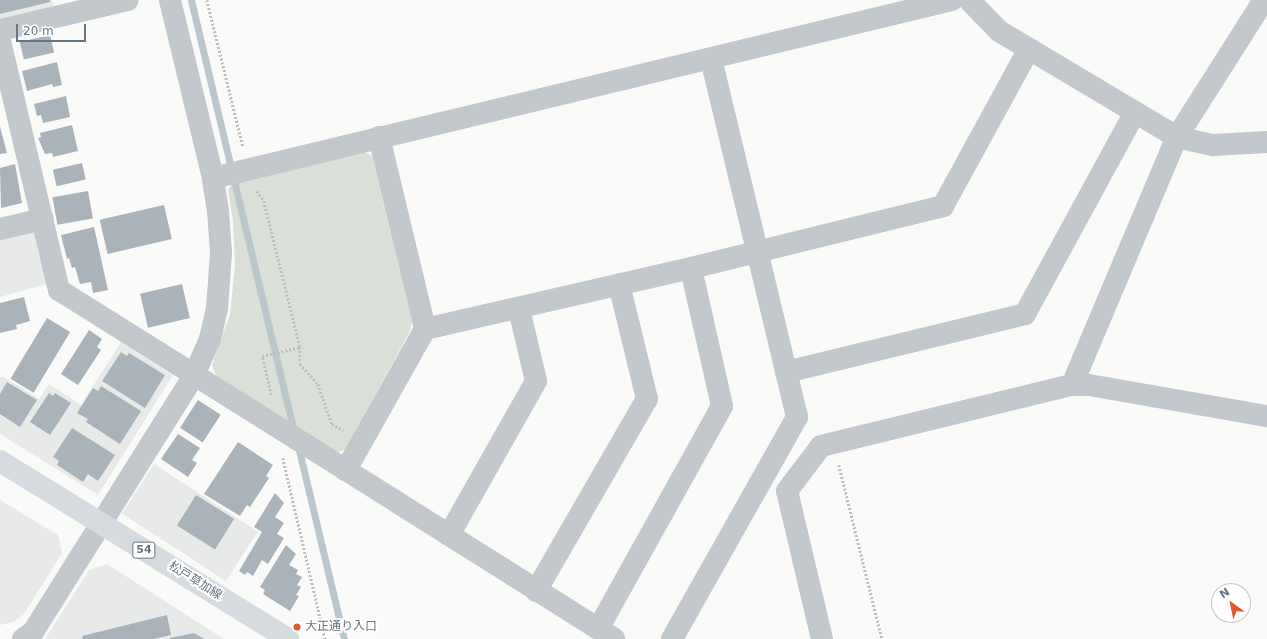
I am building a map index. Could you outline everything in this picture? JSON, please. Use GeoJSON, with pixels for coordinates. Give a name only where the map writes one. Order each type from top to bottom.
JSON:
{"type":"FeatureCollection","features":[{"type":"Feature","properties":{"kind":"main road","name":"松戸草加線"},"geometry":{"type":"LineString","coordinates":[[0,461],[260,639]]}},
{"type":"Feature","properties":{"kind":"main road","name":"松戸草加線"},"geometry":{"type":"LineString","coordinates":[[0,476],[98,529],[288,639]]}},
{"type":"Feature","properties":{"kind":"street"},"geometry":{"type":"LineString","coordinates":[[0,30],[128,0]]}},
{"type":"Feature","properties":{"kind":"street"},"geometry":{"type":"LineString","coordinates":[[23,639],[33,632],[194,375],[210,339],[219,293],[221,253],[218,177],[170,0]]}},
{"type":"Feature","properties":{"kind":"street"},"geometry":{"type":"LineString","coordinates":[[218,177],[952,0]]}},
{"type":"Feature","properties":{"kind":"street"},"geometry":{"type":"LineString","coordinates":[[969,0],[999,31],[1177,137],[1213,144],[1267,142]]}},
{"type":"Feature","properties":{"kind":"street"},"geometry":{"type":"LineString","coordinates":[[1072,385],[1177,137],[1264,0]]}},
{"type":"Feature","properties":{"kind":"street"},"geometry":{"type":"LineString","coordinates":[[0,41],[59,290],[606,634],[722,406],[691,268]]}},
{"type":"Feature","properties":{"kind":"street"},"geometry":{"type":"LineString","coordinates":[[425,329],[691,268],[943,206],[1029,49]]}},
{"type":"Feature","properties":{"kind":"street"},"geometry":{"type":"LineString","coordinates":[[672,639],[797,417],[711,58]]}},
{"type":"Feature","properties":{"kind":"street"},"geometry":{"type":"LineString","coordinates":[[786,372],[1025,314],[1135,112]]}},
{"type":"Feature","properties":{"kind":"street"},"geometry":{"type":"LineString","coordinates":[[346,470],[425,329],[379,137]]}},
{"type":"Feature","properties":{"kind":"street"},"geometry":{"type":"LineString","coordinates":[[0,228],[43,218]]}},
{"type":"Feature","properties":{"kind":"street"},"geometry":{"type":"LineString","coordinates":[[536,591],[647,399],[619,284]]}},
{"type":"Feature","properties":{"kind":"street"},"geometry":{"type":"LineString","coordinates":[[449,535],[536,381],[519,308]]}},
{"type":"Feature","properties":{"kind":"street"},"geometry":{"type":"LineString","coordinates":[[822,639],[787,491],[821,446],[1072,385],[1089,385],[1267,416]]}},
{"type":"Feature","properties":{"kind":"path"},"geometry":{"type":"LineString","coordinates":[[207,0],[252,185],[264,201],[300,347],[300,364],[318,384],[332,424],[363,441]]}},
{"type":"Feature","properties":{"kind":"path"},"geometry":{"type":"LineString","coordinates":[[300,347],[262,356],[275,425],[325,639]]}},
{"type":"Feature","properties":{"kind":"path"},"geometry":{"type":"LineString","coordinates":[[833,443],[882,639]]}},
{"type":"Feature","properties":{"kind":"shaded area"},"geometry":{"type":"Polygon","coordinates":[[[0,0],[52,0],[54,7],[0,20],[0,0]]]}},
{"type":"Feature","properties":{"kind":"shaded area"},"geometry":{"type":"Polygon","coordinates":[[[363,151],[372,156],[412,322],[409,333],[345,450],[335,453],[217,378],[212,365],[230,314],[235,265],[233,222],[228,190],[233,182],[363,151]]]}},
{"type":"Feature","properties":{"kind":"shaded area"},"geometry":{"type":"Polygon","coordinates":[[[35,230],[47,284],[0,297],[0,238],[35,230]]]}},
{"type":"Feature","properties":{"kind":"shaded area"},"geometry":{"type":"Polygon","coordinates":[[[121,342],[173,375],[98,495],[0,434],[0,377],[4,377],[39,399],[49,384],[81,405],[121,342]]]}},
{"type":"Feature","properties":{"kind":"shaded area"},"geometry":{"type":"Polygon","coordinates":[[[154,464],[258,532],[226,581],[122,513],[154,464]]]}},
{"type":"Feature","properties":{"kind":"shaded area"},"geometry":{"type":"Polygon","coordinates":[[[0,500],[58,535],[62,553],[24,614],[13,622],[0,625],[0,500]]]}},
{"type":"Feature","properties":{"kind":"shaded area"},"geometry":{"type":"Polygon","coordinates":[[[107,564],[224,639],[45,639],[89,570],[107,564]]]}},
{"type":"Feature","properties":{"kind":"building"},"geometry":{"type":"Polygon","coordinates":[[[0,0],[50,0],[50,2],[0,14],[0,0]]]}},
{"type":"Feature","properties":{"kind":"building"},"geometry":{"type":"Polygon","coordinates":[[[50,35],[54,53],[24,60],[20,42],[50,35]]]}},
{"type":"Feature","properties":{"kind":"building"},"geometry":{"type":"Polygon","coordinates":[[[57,62],[62,85],[53,87],[52,84],[27,91],[22,71],[57,62]]]}},
{"type":"Feature","properties":{"kind":"building"},"geometry":{"type":"Polygon","coordinates":[[[66,96],[70,117],[43,123],[41,115],[37,116],[34,104],[66,96]]]}},
{"type":"Feature","properties":{"kind":"building"},"geometry":{"type":"Polygon","coordinates":[[[72,125],[78,151],[53,157],[52,153],[45,154],[38,138],[41,137],[40,133],[72,125]]]}},
{"type":"Feature","properties":{"kind":"building"},"geometry":{"type":"Polygon","coordinates":[[[0,127],[7,153],[0,154],[0,127]]]}},
{"type":"Feature","properties":{"kind":"building"},"geometry":{"type":"Polygon","coordinates":[[[82,163],[86,180],[57,186],[53,170],[82,163]]]}},
{"type":"Feature","properties":{"kind":"building"},"geometry":{"type":"Polygon","coordinates":[[[15,164],[22,203],[1,208],[0,168],[15,164]]]}},
{"type":"Feature","properties":{"kind":"building"},"geometry":{"type":"Polygon","coordinates":[[[88,191],[93,219],[57,225],[53,197],[88,191]]]}},
{"type":"Feature","properties":{"kind":"building"},"geometry":{"type":"Polygon","coordinates":[[[164,205],[172,239],[108,254],[100,220],[164,205]]]}},
{"type":"Feature","properties":{"kind":"building"},"geometry":{"type":"Polygon","coordinates":[[[94,227],[108,290],[93,293],[91,282],[80,284],[75,267],[72,268],[69,258],[67,259],[61,235],[94,227]]]}},
{"type":"Feature","properties":{"kind":"building"},"geometry":{"type":"Polygon","coordinates":[[[182,284],[190,318],[148,328],[140,294],[182,284]]]}},
{"type":"Feature","properties":{"kind":"building"},"geometry":{"type":"Polygon","coordinates":[[[24,297],[30,321],[16,325],[17,329],[0,333],[0,303],[24,297]]]}},
{"type":"Feature","properties":{"kind":"building"},"geometry":{"type":"Polygon","coordinates":[[[47,318],[70,332],[34,393],[10,379],[47,318]]]}},
{"type":"Feature","properties":{"kind":"building"},"geometry":{"type":"Polygon","coordinates":[[[89,330],[102,339],[97,347],[101,350],[78,385],[61,374],[89,330]]]}},
{"type":"Feature","properties":{"kind":"building"},"geometry":{"type":"Polygon","coordinates":[[[121,352],[127,356],[129,353],[165,375],[145,408],[102,381],[121,352]]]}},
{"type":"Feature","properties":{"kind":"building"},"geometry":{"type":"Polygon","coordinates":[[[7,382],[37,400],[20,427],[0,414],[0,394],[7,382]]]}},
{"type":"Feature","properties":{"kind":"building"},"geometry":{"type":"Polygon","coordinates":[[[101,386],[141,411],[120,444],[86,422],[88,419],[77,413],[93,388],[98,391],[101,386]]]}},
{"type":"Feature","properties":{"kind":"building"},"geometry":{"type":"Polygon","coordinates":[[[49,393],[53,396],[55,393],[71,403],[50,435],[30,422],[49,393]]]}},
{"type":"Feature","properties":{"kind":"building"},"geometry":{"type":"Polygon","coordinates":[[[198,400],[221,415],[203,442],[180,428],[198,400]]]}},
{"type":"Feature","properties":{"kind":"building"},"geometry":{"type":"Polygon","coordinates":[[[72,428],[115,455],[98,481],[88,474],[83,482],[57,465],[59,461],[53,457],[72,428]]]}},
{"type":"Feature","properties":{"kind":"building"},"geometry":{"type":"Polygon","coordinates":[[[178,434],[200,448],[192,460],[197,463],[188,477],[161,459],[178,434]]]}},
{"type":"Feature","properties":{"kind":"building"},"geometry":{"type":"Polygon","coordinates":[[[238,442],[273,465],[266,476],[269,478],[250,507],[247,505],[240,516],[204,494],[238,442]]]}},
{"type":"Feature","properties":{"kind":"building"},"geometry":{"type":"Polygon","coordinates":[[[275,493],[284,503],[275,517],[284,523],[277,534],[284,538],[268,564],[262,560],[253,576],[247,572],[245,575],[239,571],[262,532],[254,527],[275,493]]]}},
{"type":"Feature","properties":{"kind":"building"},"geometry":{"type":"Polygon","coordinates":[[[196,495],[234,519],[215,549],[177,526],[196,495]]]}},
{"type":"Feature","properties":{"kind":"building"},"geometry":{"type":"Polygon","coordinates":[[[286,545],[296,554],[289,565],[298,570],[296,574],[302,577],[297,585],[301,587],[296,595],[299,596],[290,611],[263,594],[265,590],[260,587],[286,545]]]}},
{"type":"Feature","properties":{"kind":"building"},"geometry":{"type":"Polygon","coordinates":[[[167,615],[171,635],[154,639],[83,639],[82,636],[167,615]]]}},
{"type":"Feature","properties":{"kind":"building"},"geometry":{"type":"Polygon","coordinates":[[[194,633],[204,639],[170,639],[170,638],[194,633]]]}},
{"type":"Feature","properties":{"kind":"waterway"},"geometry":{"type":"LineString","coordinates":[[191,0],[294,432]]}},
{"type":"Feature","properties":{"kind":"waterway"},"geometry":{"type":"LineString","coordinates":[[298,446],[344,639]]}},
{"type":"Feature","properties":{"kind":"place","name":"大正通り入口"},"geometry":{"type":"Point","coordinates":[297,627]}}]}
